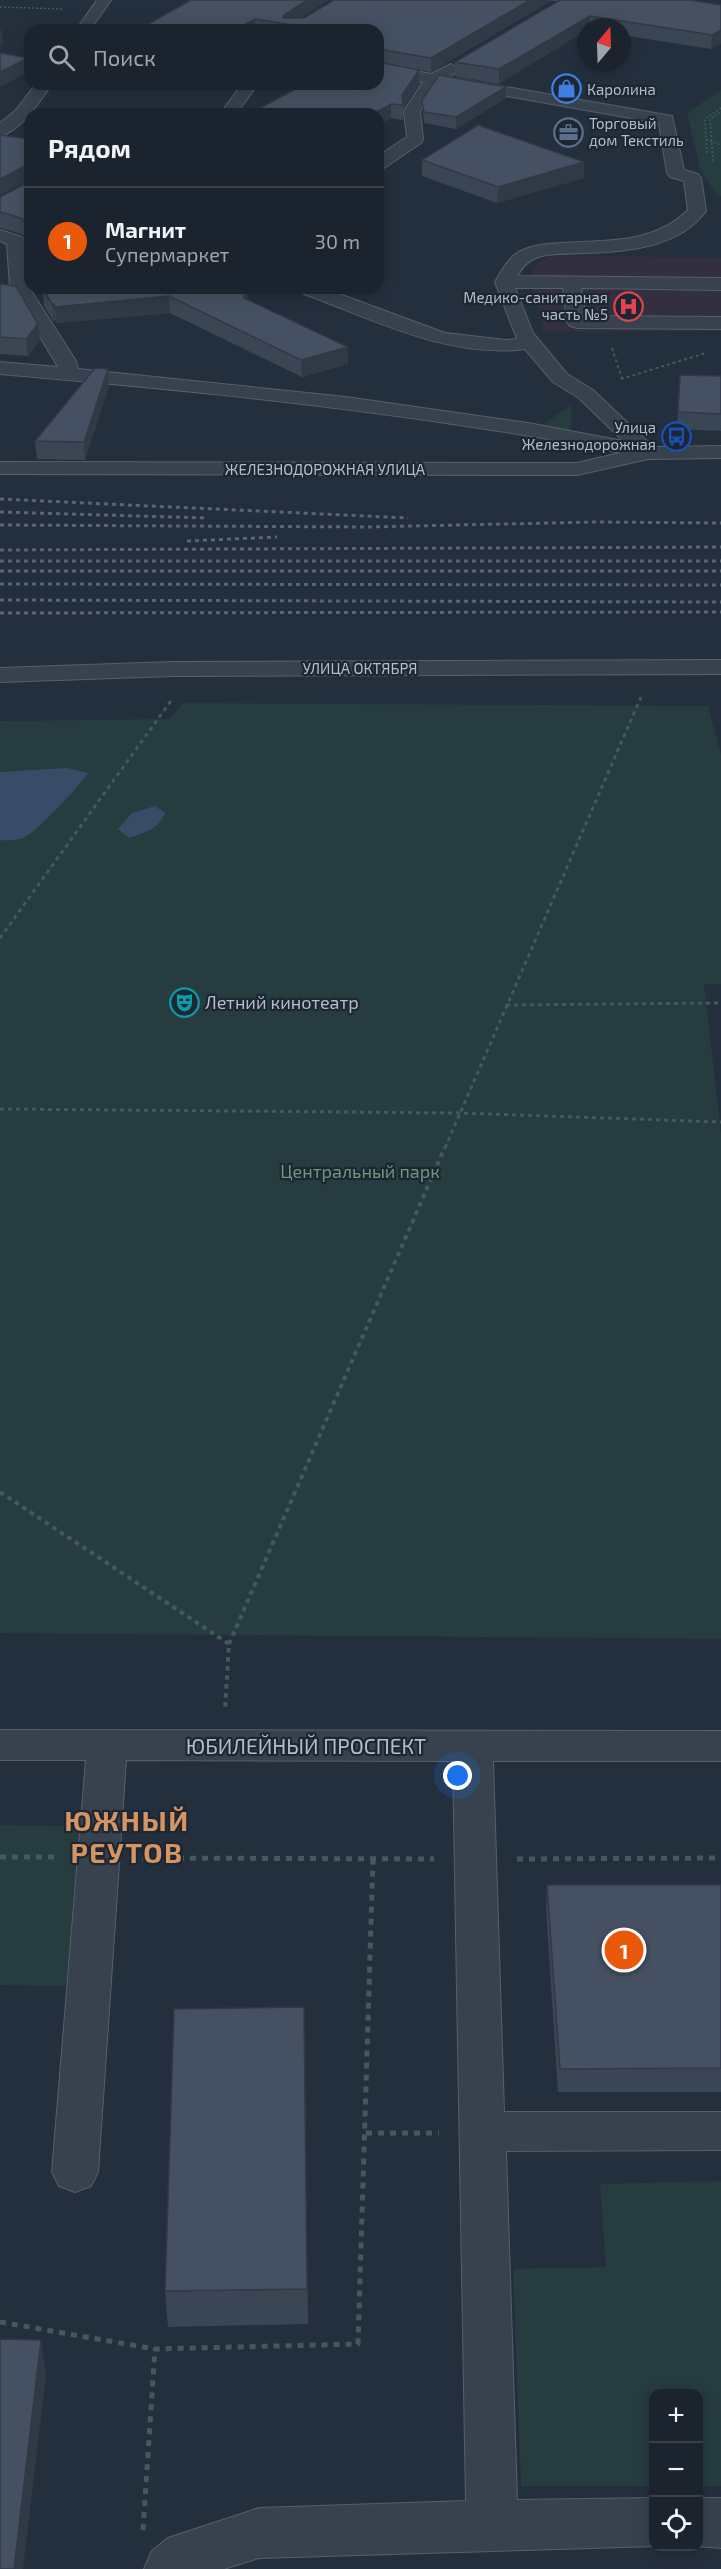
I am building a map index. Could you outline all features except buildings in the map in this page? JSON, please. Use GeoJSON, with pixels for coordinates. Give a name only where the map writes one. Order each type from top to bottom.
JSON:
{"type":"FeatureCollection","features":[{"type":"Feature","properties":{"kind":"street"},"geometry":{"type":"LineString","coordinates":[[87,24],[104,0]]}},
{"type":"Feature","properties":{"kind":"street"},"geometry":{"type":"LineString","coordinates":[[384,160],[415,139],[412,111],[433,79],[464,61]]}},
{"type":"Feature","properties":{"kind":"street"},"geometry":{"type":"LineString","coordinates":[[384,70],[666,119],[676,173],[692,178],[697,211],[680,227],[663,235],[628,243],[544,246],[521,259],[504,282]]}},
{"type":"Feature","properties":{"kind":"street"},"geometry":{"type":"LineString","coordinates":[[26,108],[39,90]]}},
{"type":"Feature","properties":{"kind":"street"},"geometry":{"type":"LineString","coordinates":[[232,108],[246,90]]}},
{"type":"Feature","properties":{"kind":"street"},"geometry":{"type":"LineString","coordinates":[[3,129],[24,110]]}},
{"type":"Feature","properties":{"kind":"street"},"geometry":{"type":"LineString","coordinates":[[3,129],[24,130]]}},
{"type":"Feature","properties":{"kind":"street"},"geometry":{"type":"LineString","coordinates":[[665,181],[693,183]]}},
{"type":"Feature","properties":{"kind":"street"},"geometry":{"type":"LineString","coordinates":[[0,235],[15,241],[9,285],[66,361],[70,374]]}},
{"type":"Feature","properties":{"kind":"street"},"geometry":{"type":"LineString","coordinates":[[504,282],[721,284]]}},
{"type":"Feature","properties":{"kind":"street"},"geometry":{"type":"LineString","coordinates":[[504,282],[523,333],[530,343],[560,378],[586,394],[648,453]]}},
{"type":"Feature","properties":{"kind":"street"},"geometry":{"type":"LineString","coordinates":[[571,282],[577,322],[721,323]]}},
{"type":"Feature","properties":{"kind":"street"},"geometry":{"type":"LineString","coordinates":[[322,294],[442,338],[506,346],[530,343]]}},
{"type":"Feature","properties":{"kind":"street"},"geometry":{"type":"LineString","coordinates":[[0,368],[192,384],[353,402],[577,437],[648,453]]}},
{"type":"Feature","properties":{"kind":"street"},"geometry":{"type":"LineString","coordinates":[[536,381],[560,378]]}},
{"type":"Feature","properties":{"kind":"street","name":"ЖЕЛЕЗНОДОРОЖНАЯ УЛИЦА"},"geometry":{"type":"LineString","coordinates":[[0,468],[576,470],[648,453],[721,453]]}},
{"type":"Feature","properties":{"kind":"street","name":"УЛИЦА ОКТЯБРЯ"},"geometry":{"type":"LineString","coordinates":[[0,675],[173,669],[721,667]]}},
{"type":"Feature","properties":{"kind":"street","name":"ЮБИЛЕЙНЫЙ ПРОСПЕКТ"},"geometry":{"type":"LineString","coordinates":[[0,1745],[721,1746]]}},
{"type":"Feature","properties":{"kind":"street"},"geometry":{"type":"LineString","coordinates":[[75,2172],[107,1745]]}},
{"type":"Feature","properties":{"kind":"street"},"geometry":{"type":"LineString","coordinates":[[473,1746],[492,2525]]}},
{"type":"Feature","properties":{"kind":"street"},"geometry":{"type":"LineString","coordinates":[[484,2132],[721,2131]]}},
{"type":"Feature","properties":{"kind":"street"},"geometry":{"type":"LineString","coordinates":[[156,2552],[186,2556],[259,2533],[492,2525],[649,2523]]}},
{"type":"Feature","properties":{"kind":"street"},"geometry":{"type":"LineString","coordinates":[[703,2523],[721,2523]]}},
{"type":"Feature","properties":{"kind":"path"},"geometry":{"type":"LineString","coordinates":[[0,7],[70,10]]}},
{"type":"Feature","properties":{"kind":"path"},"geometry":{"type":"LineString","coordinates":[[713,163],[710,119],[721,110]]}},
{"type":"Feature","properties":{"kind":"path"},"geometry":{"type":"LineString","coordinates":[[721,110],[705,119],[706,139],[721,145]]}},
{"type":"Feature","properties":{"kind":"path"},"geometry":{"type":"LineString","coordinates":[[622,379],[710,351]]}},
{"type":"Feature","properties":{"kind":"path"},"geometry":{"type":"LineString","coordinates":[[0,938],[174,696]]}},
{"type":"Feature","properties":{"kind":"path"},"geometry":{"type":"LineString","coordinates":[[223,1745],[229,1644],[642,696]]}},
{"type":"Feature","properties":{"kind":"path"},"geometry":{"type":"LineString","coordinates":[[506,1005],[721,1003]]}},
{"type":"Feature","properties":{"kind":"path"},"geometry":{"type":"LineString","coordinates":[[0,1108],[459,1113],[721,1122]]}},
{"type":"Feature","properties":{"kind":"path"},"geometry":{"type":"LineString","coordinates":[[0,1492],[229,1644]]}},
{"type":"Feature","properties":{"kind":"path"},"geometry":{"type":"LineString","coordinates":[[0,1857],[721,1858]]}},
{"type":"Feature","properties":{"kind":"path"},"geometry":{"type":"LineString","coordinates":[[0,2322],[155,2349],[358,2344],[366,2133],[372,1859]]}},
{"type":"Feature","properties":{"kind":"path"},"geometry":{"type":"LineString","coordinates":[[366,2133],[484,2132]]}},
{"type":"Feature","properties":{"kind":"path"},"geometry":{"type":"LineString","coordinates":[[155,2349],[156,2552]]}},
{"type":"Feature","properties":{"kind":"shaded area","name":"Медико-санитарная часть №5"},"geometry":{"type":"Polygon","coordinates":[[[550,255],[721,258],[721,331],[544,332],[530,276],[539,263],[550,255]]]}},
{"type":"Feature","properties":{"kind":"green space"},"geometry":{"type":"Polygon","coordinates":[[[721,90],[721,196],[718,196],[701,172],[687,113],[721,90]]]}},
{"type":"Feature","properties":{"kind":"green space"},"geometry":{"type":"Polygon","coordinates":[[[571,405],[571,432],[538,428],[571,405]]]}},
{"type":"Feature","properties":{"kind":"green space","name":"Центральный парк"},"geometry":{"type":"Polygon","coordinates":[[[183,703],[708,706],[721,755],[721,984],[704,984],[721,1133],[721,1639],[0,1633],[0,721],[170,719],[183,703]]]}},
{"type":"Feature","properties":{"kind":"green space"},"geometry":{"type":"Polygon","coordinates":[[[0,1825],[72,1826],[89,1839],[75,1986],[0,1985],[0,1825]]]}},
{"type":"Feature","properties":{"kind":"green space"},"geometry":{"type":"Polygon","coordinates":[[[721,2181],[721,2486],[703,2486],[703,2389],[649,2389],[649,2486],[521,2486],[513,2269],[606,2267],[600,2184],[721,2181]]]}},
{"type":"Feature","properties":{"kind":"water"},"geometry":{"type":"Polygon","coordinates":[[[67,768],[88,773],[29,835],[23,838],[0,840],[0,772],[67,768]]]}},
{"type":"Feature","properties":{"kind":"water"},"geometry":{"type":"Polygon","coordinates":[[[155,806],[165,813],[159,823],[150,830],[129,838],[118,829],[132,813],[155,806]]]}},
{"type":"Feature","properties":{"kind":"railway"},"geometry":{"type":"LineString","coordinates":[[0,499],[408,518]]}},
{"type":"Feature","properties":{"kind":"railway"},"geometry":{"type":"LineString","coordinates":[[0,512],[207,518]]}},
{"type":"Feature","properties":{"kind":"railway"},"geometry":{"type":"LineString","coordinates":[[0,525],[367,527],[595,522],[721,523]]}},
{"type":"Feature","properties":{"kind":"railway"},"geometry":{"type":"LineString","coordinates":[[187,541],[277,537]]}},
{"type":"Feature","properties":{"kind":"railway"},"geometry":{"type":"LineString","coordinates":[[0,550],[721,547]]}},
{"type":"Feature","properties":{"kind":"railway"},"geometry":{"type":"LineString","coordinates":[[0,561],[721,561]]}},
{"type":"Feature","properties":{"kind":"railway"},"geometry":{"type":"LineString","coordinates":[[0,571],[721,571]]}},
{"type":"Feature","properties":{"kind":"railway"},"geometry":{"type":"LineString","coordinates":[[0,584],[721,585]]}},
{"type":"Feature","properties":{"kind":"railway"},"geometry":{"type":"LineString","coordinates":[[0,600],[721,602]]}},
{"type":"Feature","properties":{"kind":"railway"},"geometry":{"type":"LineString","coordinates":[[0,613],[721,612]]}},
{"type":"Feature","properties":{"kind":"place","name":"Каролина"},"geometry":{"type":"Point","coordinates":[566,89]}},
{"type":"Feature","properties":{"kind":"place","name":"Торговый дом Текстиль"},"geometry":{"type":"Point","coordinates":[568,132]}},
{"type":"Feature","properties":{"kind":"place","name":"Медико-санитарная часть №5"},"geometry":{"type":"Point","coordinates":[629,306]}},
{"type":"Feature","properties":{"kind":"place","name":"Улица Железнодорожная"},"geometry":{"type":"Point","coordinates":[677,436]}},
{"type":"Feature","properties":{"kind":"place","name":"Летний кинотеатр"},"geometry":{"type":"Point","coordinates":[184,1002]}},
{"type":"Feature","properties":{"kind":"place","name":"Магнит"},"geometry":{"type":"Point","coordinates":[624,1950]}},
{"type":"Feature","properties":{"kind":"district","name":"ЮЖНЫЙ РЕУТОВ"},"geometry":{"type":"Point","coordinates":[127,1836]}}]}
